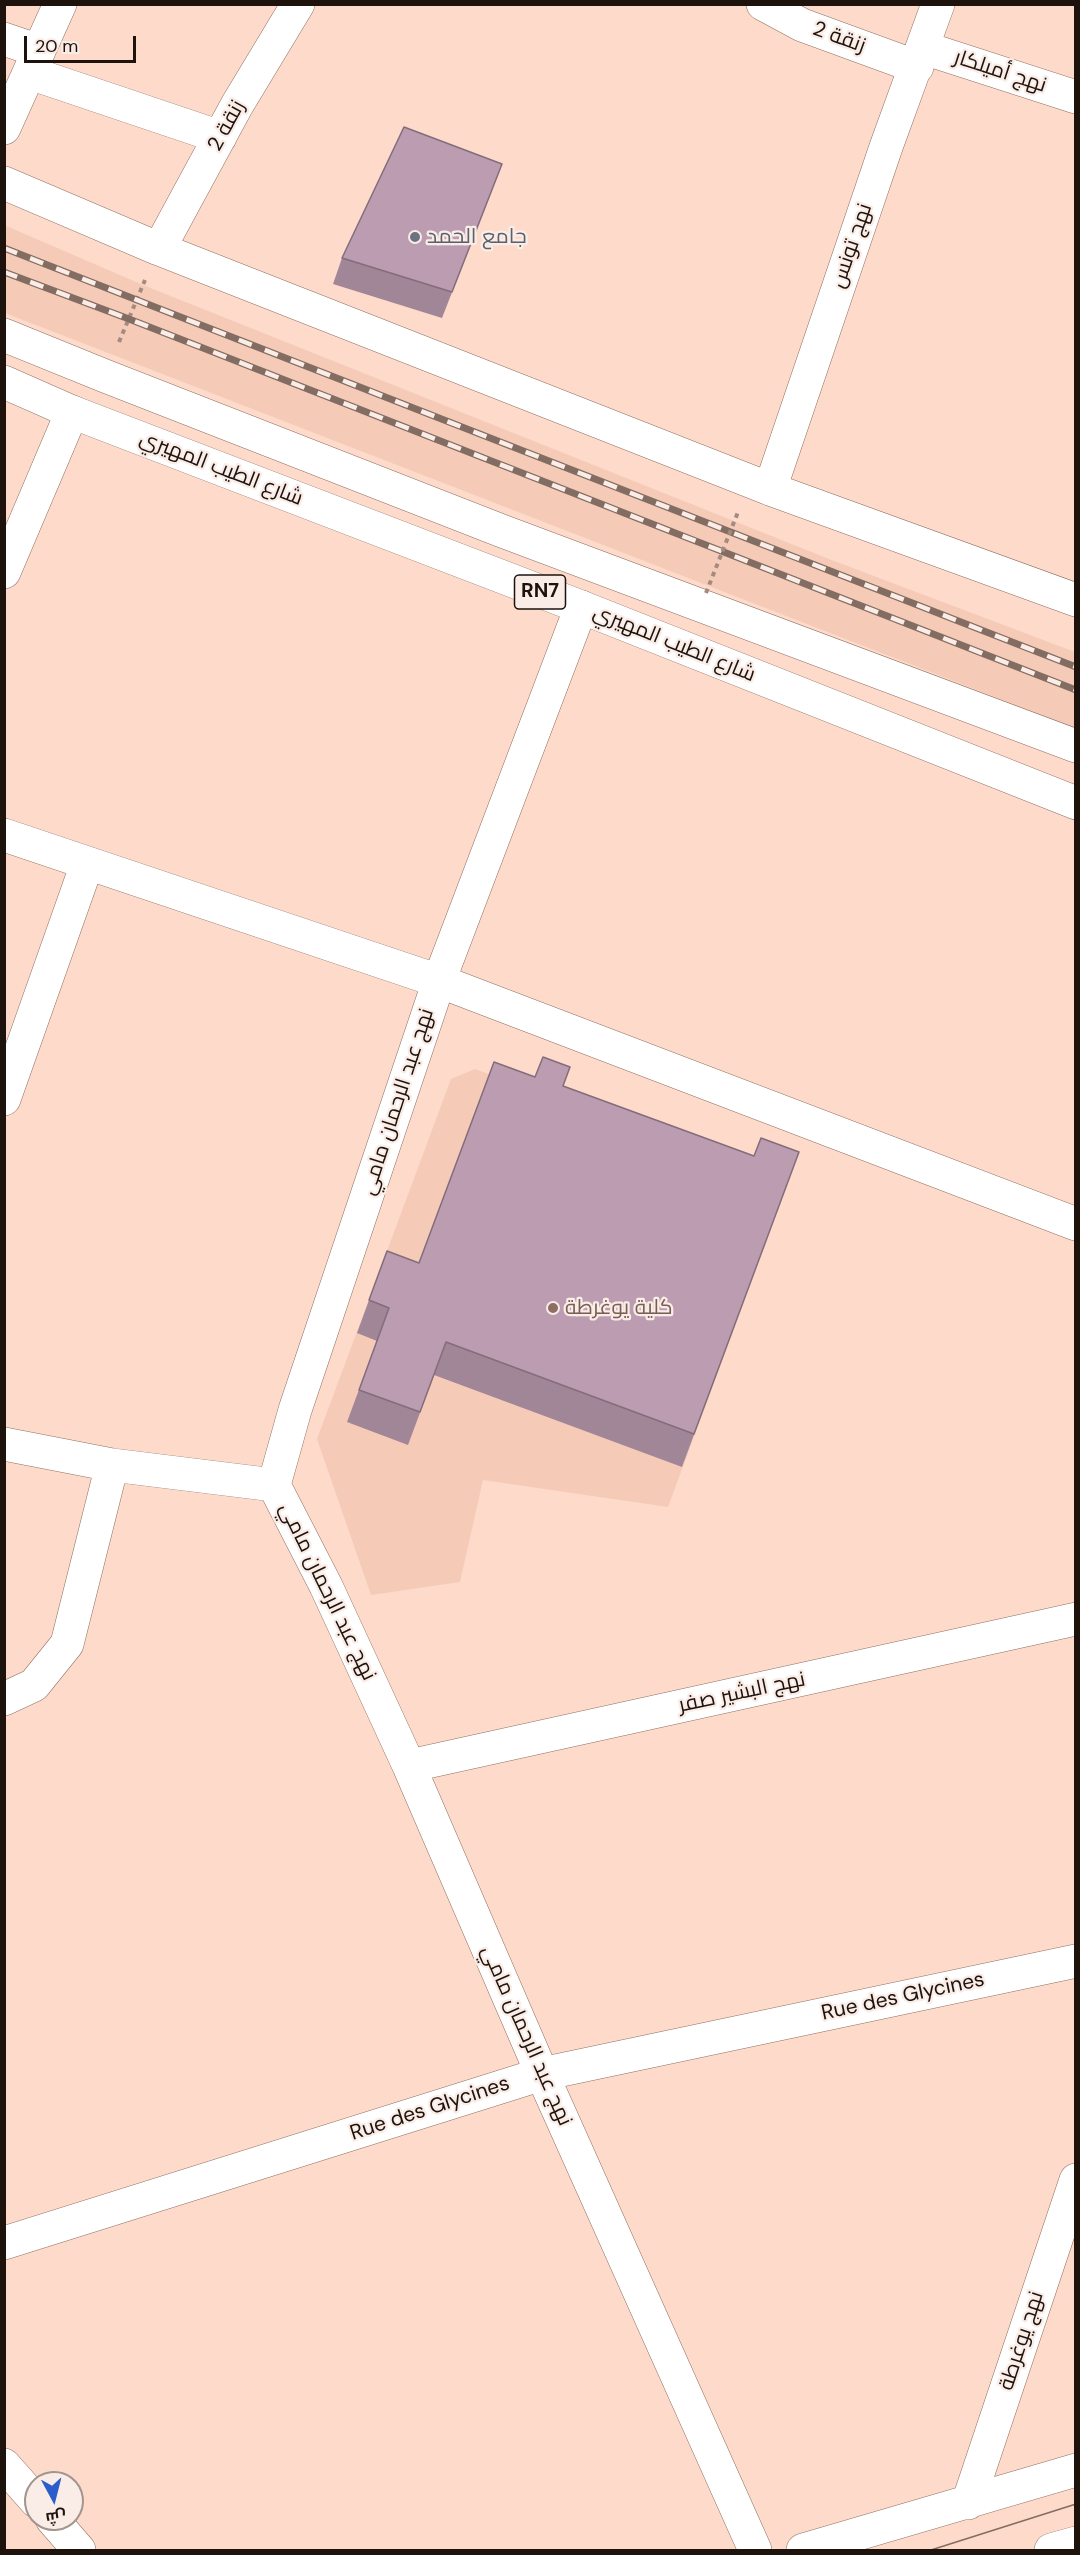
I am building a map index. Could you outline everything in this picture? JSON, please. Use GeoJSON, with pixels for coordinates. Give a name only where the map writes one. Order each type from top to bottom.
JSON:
{"type":"FeatureCollection","features":[{"type":"Feature","properties":{"kind":"street"},"geometry":{"type":"LineString","coordinates":[[4,128],[60,4]]}},
{"type":"Feature","properties":{"kind":"street","name":"زنقة 2"},"geometry":{"type":"LineString","coordinates":[[159,249],[220,137],[298,4]]}},
{"type":"Feature","properties":{"kind":"street","name":"زنقة 2"},"geometry":{"type":"LineString","coordinates":[[763,4],[802,25],[920,57]]}},
{"type":"Feature","properties":{"kind":"street","name":"نهج تونس"},"geometry":{"type":"LineString","coordinates":[[770,489],[886,147],[938,4]]}},
{"type":"Feature","properties":{"kind":"street"},"geometry":{"type":"LineString","coordinates":[[4,39],[34,62],[220,137]]}},
{"type":"Feature","properties":{"kind":"street","name":"نهج أميلكار"},"geometry":{"type":"LineString","coordinates":[[920,57],[1076,97]]}},
{"type":"Feature","properties":{"kind":"street"},"geometry":{"type":"LineString","coordinates":[[4,183],[159,249],[770,489],[1076,600]]}},
{"type":"Feature","properties":{"kind":"street","name":"شارع الطيب المهيري"},"geometry":{"type":"LineString","coordinates":[[4,334],[105,376],[502,531],[1076,746]]}},
{"type":"Feature","properties":{"kind":"street","name":"شارع الطيب المهيري"},"geometry":{"type":"LineString","coordinates":[[4,382],[72,412],[581,608],[1076,803]]}},
{"type":"Feature","properties":{"kind":"street"},"geometry":{"type":"LineString","coordinates":[[4,572],[72,412]]}},
{"type":"Feature","properties":{"kind":"street","name":"نهج عبد الرحمان مامي"},"geometry":{"type":"LineString","coordinates":[[581,608],[439,981],[295,1410],[274,1485],[326,1586],[409,1766],[542,2074],[755,2550]]}},
{"type":"Feature","properties":{"kind":"street"},"geometry":{"type":"LineString","coordinates":[[4,835],[439,981],[1076,1224]]}},
{"type":"Feature","properties":{"kind":"street"},"geometry":{"type":"LineString","coordinates":[[4,1099],[87,864]]}},
{"type":"Feature","properties":{"kind":"street"},"geometry":{"type":"LineString","coordinates":[[4,1444],[112,1465],[274,1485]]}},
{"type":"Feature","properties":{"kind":"street"},"geometry":{"type":"LineString","coordinates":[[4,1700],[34,1686],[67,1644],[112,1465]]}},
{"type":"Feature","properties":{"kind":"street","name":"نهج البشير صفر"},"geometry":{"type":"LineString","coordinates":[[409,1766],[1076,1619]]}},
{"type":"Feature","properties":{"kind":"street","name":"Rue des Glycines"},"geometry":{"type":"LineString","coordinates":[[4,2243],[542,2074],[1076,1961]]}},
{"type":"Feature","properties":{"kind":"street","name":"نهج يوغرطة"},"geometry":{"type":"LineString","coordinates":[[968,2503],[1076,2180]]}},
{"type":"Feature","properties":{"kind":"street"},"geometry":{"type":"LineString","coordinates":[[4,2465],[24,2488]]}},
{"type":"Feature","properties":{"kind":"street"},"geometry":{"type":"LineString","coordinates":[[803,2550],[1076,2470]]}},
{"type":"Feature","properties":{"kind":"street"},"geometry":{"type":"LineString","coordinates":[[62,2531],[79,2550]]}},
{"type":"Feature","properties":{"kind":"street"},"geometry":{"type":"LineString","coordinates":[[1050,2550],[1076,2543]]}},
{"type":"Feature","properties":{"kind":"path"},"geometry":{"type":"LineString","coordinates":[[105,376],[159,249]]}},
{"type":"Feature","properties":{"kind":"path"},"geometry":{"type":"LineString","coordinates":[[706,593],[738,512]]}},
{"type":"Feature","properties":{"kind":"shaded area"},"geometry":{"type":"Polygon","coordinates":[[[4,225],[143,285],[829,559],[1075,652],[1075,728],[5,313],[4,225]]]}},
{"type":"Feature","properties":{"kind":"shaded area","name":"كلية يوغرطة"},"geometry":{"type":"Polygon","coordinates":[[[475,1069],[787,1185],[668,1507],[483,1480],[460,1582],[371,1595],[317,1439],[451,1079],[475,1069]]]}},
{"type":"Feature","properties":{"kind":"building","name":"جامع الحمد"},"geometry":{"type":"Polygon","coordinates":[[[404,127],[502,164],[452,292],[342,258],[404,127]]]}},
{"type":"Feature","properties":{"kind":"building","name":"كلية يوغرطة"},"geometry":{"type":"Polygon","coordinates":[[[543,1057],[570,1067],[563,1086],[754,1156],[761,1138],[799,1152],[694,1434],[446,1342],[420,1412],[359,1390],[389,1308],[369,1300],[387,1251],[419,1263],[494,1062],[535,1077],[543,1057]]]}},
{"type":"Feature","properties":{"kind":"tram line"},"geometry":{"type":"LineString","coordinates":[[931,2550],[1076,2504]]}},
{"type":"Feature","properties":{"kind":"railway"},"geometry":{"type":"LineString","coordinates":[[4,248],[1076,667]]}},
{"type":"Feature","properties":{"kind":"railway"},"geometry":{"type":"LineString","coordinates":[[4,272],[1076,690]]}},
{"type":"Feature","properties":{"kind":"place","name":"جامع الحمد"},"geometry":{"type":"Point","coordinates":[415,237]}},
{"type":"Feature","properties":{"kind":"place","name":"كلية يوغرطة"},"geometry":{"type":"Point","coordinates":[553,1308]}}]}
